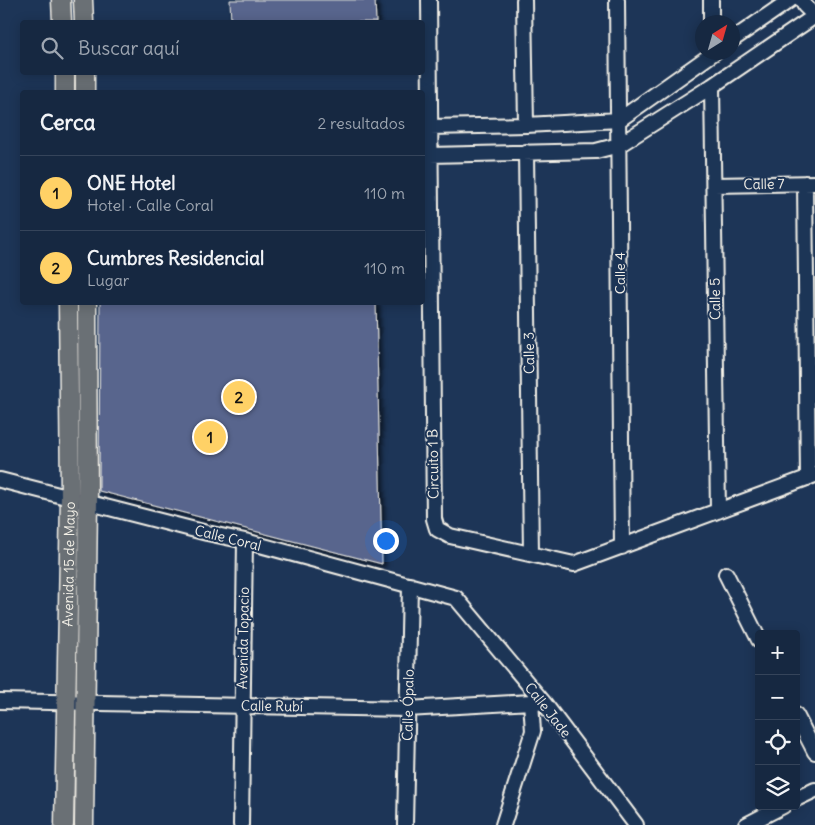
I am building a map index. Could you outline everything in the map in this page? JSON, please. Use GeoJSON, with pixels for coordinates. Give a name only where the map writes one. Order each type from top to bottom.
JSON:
{"type":"FeatureCollection","features":[{"type":"Feature","properties":{"kind":"main road"},"geometry":{"type":"LineString","coordinates":[[61,0],[62,20]]}},
{"type":"Feature","properties":{"kind":"main road"},"geometry":{"type":"LineString","coordinates":[[83,0],[84,20]]}},
{"type":"Feature","properties":{"kind":"main road"},"geometry":{"type":"LineString","coordinates":[[64,75],[66,90]]}},
{"type":"Feature","properties":{"kind":"main road"},"geometry":{"type":"LineString","coordinates":[[85,75],[85,90]]}},
{"type":"Feature","properties":{"kind":"main road","name":"Avenida 15 de Mayo"},"geometry":{"type":"LineString","coordinates":[[64,825],[70,497],[68,305]]}},
{"type":"Feature","properties":{"kind":"main road","name":"Avenida 15 de Mayo"},"geometry":{"type":"LineString","coordinates":[[84,825],[88,502],[87,305]]}},
{"type":"Feature","properties":{"kind":"street","name":"Circuito 1 B"},"geometry":{"type":"LineString","coordinates":[[429,0],[434,519],[437,529],[450,536],[574,564],[811,477]]}},
{"type":"Feature","properties":{"kind":"street"},"geometry":{"type":"LineString","coordinates":[[524,0],[526,125]]}},
{"type":"Feature","properties":{"kind":"street","name":"Calle 4"},"geometry":{"type":"LineString","coordinates":[[617,0],[622,547]]}},
{"type":"Feature","properties":{"kind":"street"},"geometry":{"type":"LineString","coordinates":[[711,0],[711,15]]}},
{"type":"Feature","properties":{"kind":"street"},"geometry":{"type":"LineString","coordinates":[[740,34],[790,0]]}},
{"type":"Feature","properties":{"kind":"street"},"geometry":{"type":"LineString","coordinates":[[430,155],[596,151],[619,145],[712,86],[815,16],[802,0]]}},
{"type":"Feature","properties":{"kind":"street"},"geometry":{"type":"LineString","coordinates":[[430,127],[526,125],[618,120],[703,60]]}},
{"type":"Feature","properties":{"kind":"street","name":"Calle 5"},"geometry":{"type":"LineString","coordinates":[[712,86],[718,511]]}},
{"type":"Feature","properties":{"kind":"street","name":"Calle 3"},"geometry":{"type":"LineString","coordinates":[[526,152],[531,554]]}},
{"type":"Feature","properties":{"kind":"street"},"geometry":{"type":"LineString","coordinates":[[810,183],[811,477]]}},
{"type":"Feature","properties":{"kind":"street","name":"Calle 7"},"geometry":{"type":"LineString","coordinates":[[714,184],[810,183]]}},
{"type":"Feature","properties":{"kind":"street","name":"Calle Coral"},"geometry":{"type":"LineString","coordinates":[[0,480],[245,541],[456,598]]}},
{"type":"Feature","properties":{"kind":"street","name":"Avenida Topacio"},"geometry":{"type":"LineString","coordinates":[[241,825],[245,541]]}},
{"type":"Feature","properties":{"kind":"street"},"geometry":{"type":"LineString","coordinates":[[726,574],[755,632]]}},
{"type":"Feature","properties":{"kind":"street","name":"Calle Ópalo"},"geometry":{"type":"LineString","coordinates":[[405,825],[410,585]]}},
{"type":"Feature","properties":{"kind":"street","name":"Calle Jade"},"geometry":{"type":"LineString","coordinates":[[456,598],[636,825]]}},
{"type":"Feature","properties":{"kind":"street","name":"Calle Rubí"},"geometry":{"type":"LineString","coordinates":[[0,701],[407,708],[537,702]]}},
{"type":"Feature","properties":{"kind":"street"},"geometry":{"type":"LineString","coordinates":[[503,825],[533,731],[537,702]]}},
{"type":"Feature","properties":{"kind":"street"},"geometry":{"type":"LineString","coordinates":[[799,720],[815,752]]}},
{"type":"Feature","properties":{"kind":"street"},"geometry":{"type":"LineString","coordinates":[[800,797],[815,790]]}},
{"type":"Feature","properties":{"kind":"street"},"geometry":{"type":"LineString","coordinates":[[746,825],[775,810]]}},
{"type":"Feature","properties":{"kind":"building"},"geometry":{"type":"Polygon","coordinates":[[[230,0],[375,0],[376,20],[231,20],[230,0]]]}},
{"type":"Feature","properties":{"kind":"building"},"geometry":{"type":"Polygon","coordinates":[[[100,305],[376,305],[382,564],[99,491],[100,305]]]}},
{"type":"Feature","properties":{"kind":"place","name":"Cumbres Residencial"},"geometry":{"type":"Point","coordinates":[239,397]}},
{"type":"Feature","properties":{"kind":"place","name":"ONE Hotel"},"geometry":{"type":"Point","coordinates":[210,437]}}]}
